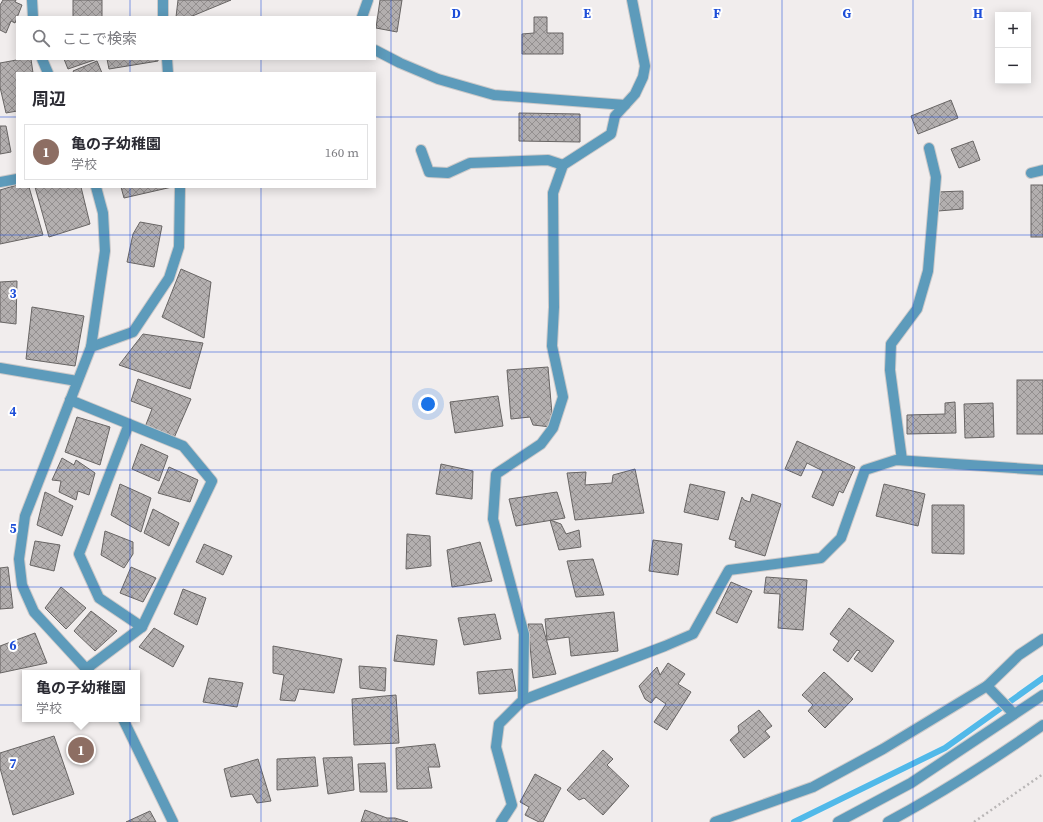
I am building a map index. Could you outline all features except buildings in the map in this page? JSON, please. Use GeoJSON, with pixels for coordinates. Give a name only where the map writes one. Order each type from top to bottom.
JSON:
{"type":"FeatureCollection","features":[{"type":"Feature","properties":{"kind":"street"},"geometry":{"type":"LineString","coordinates":[[32,0],[32,16]]}},
{"type":"Feature","properties":{"kind":"street"},"geometry":{"type":"LineString","coordinates":[[163,16],[164,0]]}},
{"type":"Feature","properties":{"kind":"street"},"geometry":{"type":"LineString","coordinates":[[362,16],[368,0]]}},
{"type":"Feature","properties":{"kind":"street"},"geometry":{"type":"LineString","coordinates":[[524,700],[524,634],[493,519],[496,474],[541,444],[553,428],[563,397],[552,346],[554,307],[553,193],[563,165],[611,134],[615,116],[635,94],[643,77],[645,66],[632,0]]}},
{"type":"Feature","properties":{"kind":"street"},"geometry":{"type":"LineString","coordinates":[[376,51],[400,63],[438,79],[494,95],[625,105]]}},
{"type":"Feature","properties":{"kind":"street"},"geometry":{"type":"LineString","coordinates":[[42,60],[48,72]]}},
{"type":"Feature","properties":{"kind":"street"},"geometry":{"type":"LineString","coordinates":[[167,60],[168,72]]}},
{"type":"Feature","properties":{"kind":"street"},"geometry":{"type":"LineString","coordinates":[[902,460],[890,370],[891,344],[917,309],[928,271],[936,177],[930,148]]}},
{"type":"Feature","properties":{"kind":"street"},"geometry":{"type":"LineString","coordinates":[[420,150],[429,172],[448,173],[470,163],[548,160],[563,165]]}},
{"type":"Feature","properties":{"kind":"street"},"geometry":{"type":"LineString","coordinates":[[1031,173],[1043,170]]}},
{"type":"Feature","properties":{"kind":"street"},"geometry":{"type":"LineString","coordinates":[[0,182],[16,179]]}},
{"type":"Feature","properties":{"kind":"street"},"geometry":{"type":"LineString","coordinates":[[87,670],[34,612],[22,585],[19,559],[25,516],[91,347],[105,251],[103,213],[96,188]]}},
{"type":"Feature","properties":{"kind":"street"},"geometry":{"type":"LineString","coordinates":[[91,347],[133,332],[170,278],[179,247],[180,188]]}},
{"type":"Feature","properties":{"kind":"street"},"geometry":{"type":"LineString","coordinates":[[0,368],[77,381]]}},
{"type":"Feature","properties":{"kind":"street"},"geometry":{"type":"LineString","coordinates":[[70,400],[183,446],[212,481],[142,627],[89,670]]}},
{"type":"Feature","properties":{"kind":"street"},"geometry":{"type":"LineString","coordinates":[[129,424],[79,554],[99,598],[142,627]]}},
{"type":"Feature","properties":{"kind":"street"},"geometry":{"type":"LineString","coordinates":[[501,822],[512,805],[496,747],[498,724],[524,700],[693,634],[729,570],[821,558],[841,538],[865,470],[896,460],[902,460],[1043,470]]}},
{"type":"Feature","properties":{"kind":"street"},"geometry":{"type":"LineString","coordinates":[[715,822],[813,787],[883,749],[987,686],[1019,655],[1043,639]]}},
{"type":"Feature","properties":{"kind":"street"},"geometry":{"type":"LineString","coordinates":[[987,686],[1014,714]]}},
{"type":"Feature","properties":{"kind":"street"},"geometry":{"type":"LineString","coordinates":[[838,822],[911,783],[1043,695]]}},
{"type":"Feature","properties":{"kind":"street"},"geometry":{"type":"LineString","coordinates":[[124,722],[173,822]]}},
{"type":"Feature","properties":{"kind":"street"},"geometry":{"type":"LineString","coordinates":[[888,822],[922,804],[991,761],[1043,725]]}},
{"type":"Feature","properties":{"kind":"path"},"geometry":{"type":"LineString","coordinates":[[974,822],[1043,774]]}},
{"type":"Feature","properties":{"kind":"waterway"},"geometry":{"type":"LineString","coordinates":[[794,822],[945,748],[1043,678]]}},
{"type":"Feature","properties":{"kind":"place","name":"亀の子幼稚園"},"geometry":{"type":"Point","coordinates":[81,750]}}]}
